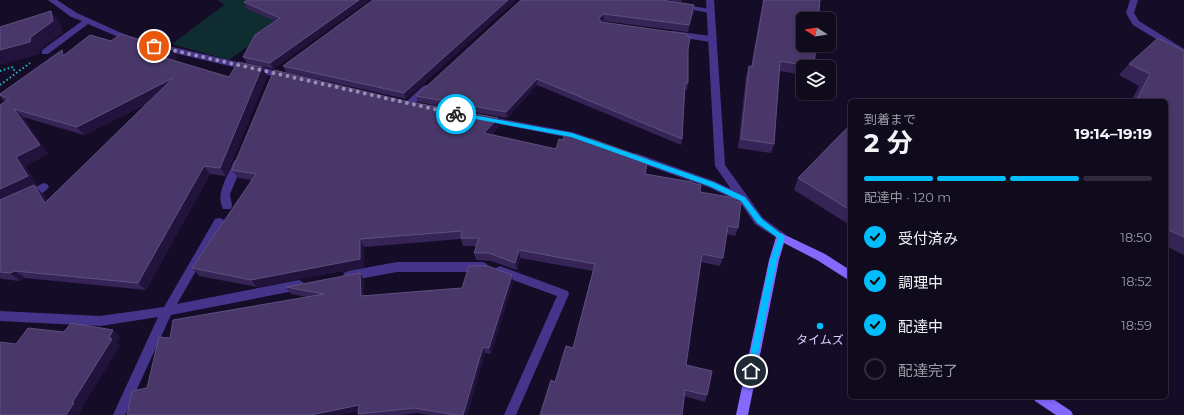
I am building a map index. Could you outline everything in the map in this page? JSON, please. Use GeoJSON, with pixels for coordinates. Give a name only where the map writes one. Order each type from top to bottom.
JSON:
{"type":"FeatureCollection","features":[{"type":"Feature","properties":{"kind":"street"},"geometry":{"type":"LineString","coordinates":[[52,0],[74,15],[138,42]]}},
{"type":"Feature","properties":{"kind":"street"},"geometry":{"type":"LineString","coordinates":[[710,0],[711,39],[720,166],[759,221],[781,237],[821,257],[848,275]]}},
{"type":"Feature","properties":{"kind":"street"},"geometry":{"type":"LineString","coordinates":[[1134,0],[1130,13],[1136,23],[1184,53]]}},
{"type":"Feature","properties":{"kind":"street"},"geometry":{"type":"LineString","coordinates":[[674,5],[710,11]]}},
{"type":"Feature","properties":{"kind":"street"},"geometry":{"type":"LineString","coordinates":[[45,52],[87,21]]}},
{"type":"Feature","properties":{"kind":"street"},"geometry":{"type":"LineString","coordinates":[[665,33],[711,39]]}},
{"type":"Feature","properties":{"kind":"street"},"geometry":{"type":"LineString","coordinates":[[154,46],[295,78]]}},
{"type":"Feature","properties":{"kind":"street"},"geometry":{"type":"LineString","coordinates":[[422,107],[405,104],[431,84]]}},
{"type":"Feature","properties":{"kind":"street"},"geometry":{"type":"LineString","coordinates":[[480,118],[572,135],[594,143]]}},
{"type":"Feature","properties":{"kind":"street"},"geometry":{"type":"LineString","coordinates":[[227,206],[225,194],[243,152]]}},
{"type":"Feature","properties":{"kind":"street"},"geometry":{"type":"LineString","coordinates":[[623,153],[711,184],[743,199]]}},
{"type":"Feature","properties":{"kind":"street"},"geometry":{"type":"LineString","coordinates":[[19,199],[44,187]]}},
{"type":"Feature","properties":{"kind":"street"},"geometry":{"type":"LineString","coordinates":[[119,415],[167,311],[219,222]]}},
{"type":"Feature","properties":{"kind":"street"},"geometry":{"type":"LineString","coordinates":[[742,415],[774,260],[781,237]]}},
{"type":"Feature","properties":{"kind":"street"},"geometry":{"type":"LineString","coordinates":[[335,278],[397,266],[490,267],[564,294],[510,415]]}},
{"type":"Feature","properties":{"kind":"street"},"geometry":{"type":"LineString","coordinates":[[0,316],[100,321],[167,311],[312,283]]}},
{"type":"Feature","properties":{"kind":"street"},"geometry":{"type":"LineString","coordinates":[[1042,399],[1067,415]]}},
{"type":"Feature","properties":{"kind":"path"},"geometry":{"type":"LineString","coordinates":[[0,71],[13,67],[15,74]]}},
{"type":"Feature","properties":{"kind":"path"},"geometry":{"type":"LineString","coordinates":[[0,85],[22,68]]}},
{"type":"Feature","properties":{"kind":"green space"},"geometry":{"type":"Polygon","coordinates":[[[218,0],[311,0],[229,60],[172,44],[224,5],[218,0]]]}},
{"type":"Feature","properties":{"kind":"building"},"geometry":{"type":"Polygon","coordinates":[[[248,0],[359,0],[270,63],[243,57],[255,35],[280,18],[244,2],[248,0]]]}},
{"type":"Feature","properties":{"kind":"building"},"geometry":{"type":"Polygon","coordinates":[[[373,0],[508,0],[404,93],[283,66],[373,0]]]}},
{"type":"Feature","properties":{"kind":"building"},"geometry":{"type":"Polygon","coordinates":[[[521,0],[662,0],[694,5],[689,25],[604,14],[599,18],[601,22],[687,34],[686,36],[690,37],[688,50],[688,83],[685,83],[682,139],[537,79],[506,112],[416,96],[521,0]]]}},
{"type":"Feature","properties":{"kind":"building"},"geometry":{"type":"Polygon","coordinates":[[[764,0],[820,0],[819,12],[796,12],[796,52],[815,52],[815,60],[796,60],[796,64],[780,61],[774,144],[741,139],[749,66],[752,67],[764,0]]]}},
{"type":"Feature","properties":{"kind":"building"},"geometry":{"type":"Polygon","coordinates":[[[51,11],[53,21],[31,37],[30,42],[0,50],[0,27],[51,11]]]}},
{"type":"Feature","properties":{"kind":"building"},"geometry":{"type":"Polygon","coordinates":[[[121,34],[172,49],[162,57],[229,77],[238,62],[262,67],[220,168],[204,166],[138,283],[15,271],[10,273],[0,272],[0,200],[34,185],[45,203],[173,78],[77,127],[14,109],[40,145],[16,157],[28,176],[0,189],[0,105],[9,99],[0,94],[62,50],[63,56],[90,35],[111,41],[121,34]]]}},
{"type":"Feature","properties":{"kind":"building"},"geometry":{"type":"Polygon","coordinates":[[[1158,38],[1184,51],[1184,237],[1168,230],[1168,99],[1137,99],[1150,74],[1129,64],[1158,38]]]}},
{"type":"Feature","properties":{"kind":"building"},"geometry":{"type":"Polygon","coordinates":[[[274,70],[405,101],[498,118],[484,133],[556,149],[559,139],[563,140],[565,134],[592,139],[648,159],[645,174],[692,182],[701,185],[700,192],[735,198],[735,201],[741,203],[738,228],[728,226],[723,258],[702,254],[686,365],[712,371],[707,395],[685,390],[682,415],[540,415],[551,380],[555,382],[566,346],[573,348],[595,264],[519,250],[515,263],[489,253],[474,253],[479,238],[461,238],[462,231],[360,239],[360,259],[251,280],[192,268],[256,174],[232,170],[274,70]]]}},
{"type":"Feature","properties":{"kind":"building"},"geometry":{"type":"Polygon","coordinates":[[[848,127],[848,209],[798,178],[848,127]]]}},
{"type":"Feature","properties":{"kind":"building"},"geometry":{"type":"Polygon","coordinates":[[[469,266],[488,266],[512,275],[489,348],[483,347],[463,415],[414,408],[358,414],[359,405],[311,415],[127,415],[132,391],[147,388],[159,337],[170,338],[173,320],[324,294],[286,287],[360,273],[361,296],[462,288],[469,266]]]}},
{"type":"Feature","properties":{"kind":"building"},"geometry":{"type":"Polygon","coordinates":[[[71,323],[113,330],[109,338],[112,339],[66,415],[0,415],[0,342],[16,344],[28,328],[64,332],[71,323]]]}},
{"type":"Feature","properties":{"kind":"way so far"},"geometry":{"type":"LineString","coordinates":[[154,46],[456,114]]}},
{"type":"Feature","properties":{"kind":"place","name":"タイムズ"},"geometry":{"type":"Point","coordinates":[820,326]}},
{"type":"Feature","properties":{"kind":"route"},"geometry":{"type":"LineString","coordinates":[[456,114],[572,135],[711,184],[743,199],[759,221],[781,237],[774,260],[751,371]]}}]}
